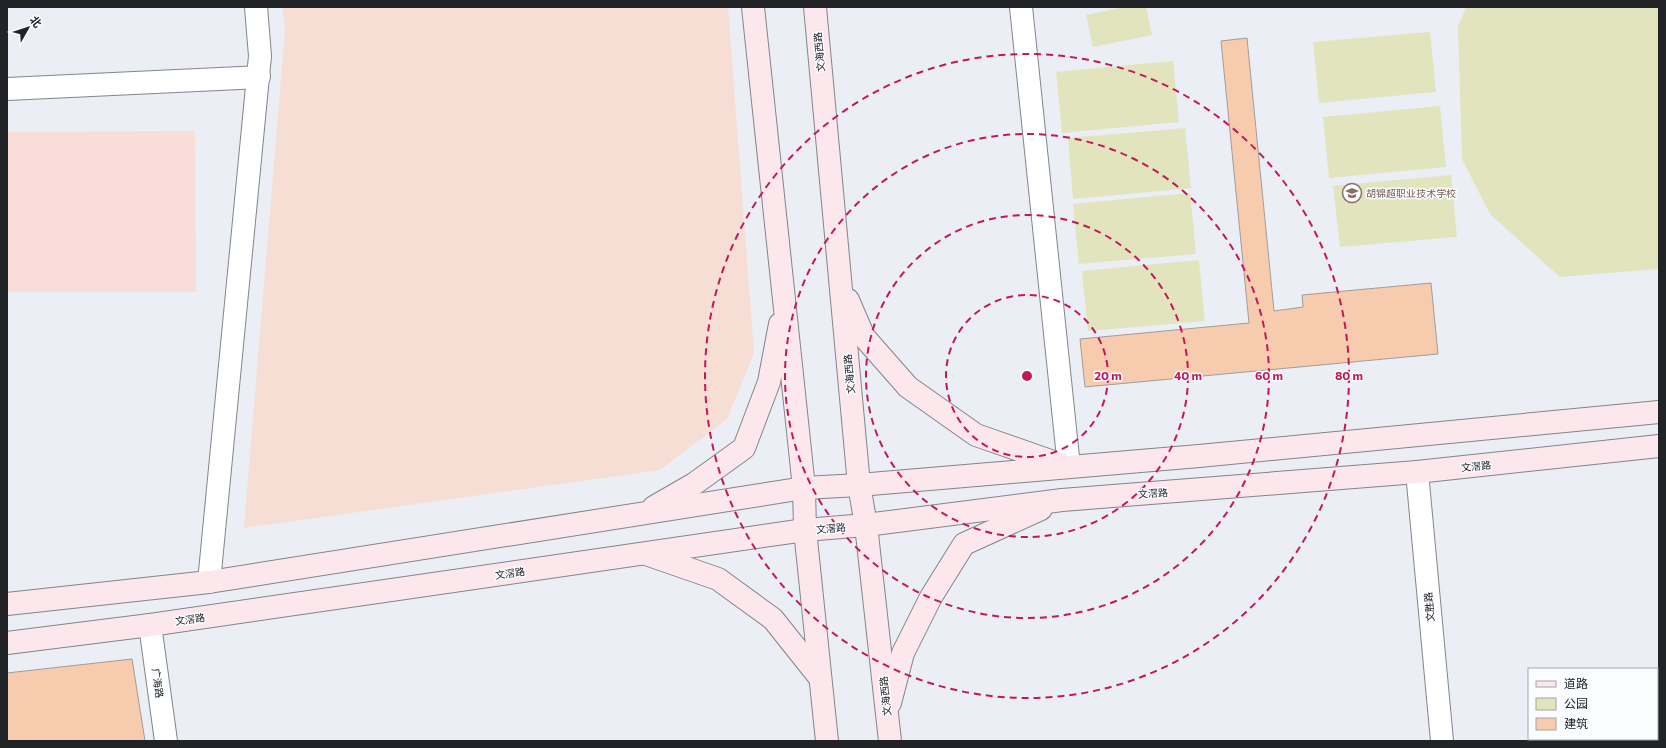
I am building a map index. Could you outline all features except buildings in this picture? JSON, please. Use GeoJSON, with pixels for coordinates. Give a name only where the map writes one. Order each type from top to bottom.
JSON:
{"type":"FeatureCollection","features":[{"type":"Feature","properties":{"kind":"street"},"geometry":{"type":"LineString","coordinates":[[209,582],[259,77],[260,56],[256,7]]}},
{"type":"Feature","properties":{"kind":"street"},"geometry":{"type":"LineString","coordinates":[[753,7],[804,488],[805,530],[827,741]]}},
{"type":"Feature","properties":{"kind":"street","name":"文海西路"},"geometry":{"type":"LineString","coordinates":[[815,7],[859,485],[866,525],[890,741]]}},
{"type":"Feature","properties":{"kind":"street"},"geometry":{"type":"LineString","coordinates":[[1021,7],[1069,467]]}},
{"type":"Feature","properties":{"kind":"street"},"geometry":{"type":"LineString","coordinates":[[7,89],[259,77]]}},
{"type":"Feature","properties":{"kind":"street"},"geometry":{"type":"LineString","coordinates":[[840,283],[864,337],[908,387],[976,435],[1069,467]]}},
{"type":"Feature","properties":{"kind":"street"},"geometry":{"type":"LineString","coordinates":[[644,514],[694,484],[744,448],[769,382],[785,301]]}},
{"type":"Feature","properties":{"kind":"street"},"geometry":{"type":"LineString","coordinates":[[7,604],[209,582],[804,488],[859,485],[1199,456],[1659,412]]}},
{"type":"Feature","properties":{"kind":"street","name":"文滘路"},"geometry":{"type":"LineString","coordinates":[[7,643],[150,625],[805,530],[866,525],[1062,500],[1417,472],[1659,446]]}},
{"type":"Feature","properties":{"kind":"street","name":"文胜路"},"geometry":{"type":"LineString","coordinates":[[1417,472],[1442,741]]}},
{"type":"Feature","properties":{"kind":"street"},"geometry":{"type":"LineString","coordinates":[[887,716],[903,653],[931,597],[964,544],[1062,500]]}},
{"type":"Feature","properties":{"kind":"street"},"geometry":{"type":"LineString","coordinates":[[643,553],[718,579],[773,619],[820,678]]}},
{"type":"Feature","properties":{"kind":"street","name":"广海路"},"geometry":{"type":"LineString","coordinates":[[150,625],[166,741]]}},
{"type":"Feature","properties":{"kind":"shaded area"},"geometry":{"type":"Polygon","coordinates":[[[282,7],[728,7],[754,353],[727,419],[660,470],[244,528],[285,29],[282,7]]]}},
{"type":"Feature","properties":{"kind":"shaded area"},"geometry":{"type":"Polygon","coordinates":[[[195,131],[196,292],[7,292],[7,132],[195,131]]]}},
{"type":"Feature","properties":{"kind":"green space"},"geometry":{"type":"Polygon","coordinates":[[[1125,7],[1146,7],[1152,35],[1093,47],[1086,15],[1125,7]]]}},
{"type":"Feature","properties":{"kind":"green space"},"geometry":{"type":"Polygon","coordinates":[[[1466,7],[1659,7],[1659,269],[1560,277],[1490,214],[1462,159],[1458,27],[1466,7]]]}},
{"type":"Feature","properties":{"kind":"green space"},"geometry":{"type":"Polygon","coordinates":[[[1430,32],[1436,92],[1319,103],[1313,42],[1430,32]]]}},
{"type":"Feature","properties":{"kind":"green space"},"geometry":{"type":"Polygon","coordinates":[[[1173,61],[1179,122],[1062,133],[1056,72],[1173,61]]]}},
{"type":"Feature","properties":{"kind":"green space"},"geometry":{"type":"Polygon","coordinates":[[[1440,106],[1446,167],[1329,178],[1323,117],[1440,106]]]}},
{"type":"Feature","properties":{"kind":"green space"},"geometry":{"type":"Polygon","coordinates":[[[1185,128],[1191,188],[1073,199],[1068,138],[1185,128]]]}},
{"type":"Feature","properties":{"kind":"green space"},"geometry":{"type":"Polygon","coordinates":[[[1451,175],[1457,237],[1340,247],[1333,186],[1451,175]]]}},
{"type":"Feature","properties":{"kind":"green space"},"geometry":{"type":"Polygon","coordinates":[[[1190,193],[1196,254],[1079,264],[1073,204],[1190,193]]]}},
{"type":"Feature","properties":{"kind":"green space"},"geometry":{"type":"Polygon","coordinates":[[[1199,260],[1205,321],[1088,331],[1082,271],[1199,260]]]}},
{"type":"Feature","properties":{"kind":"place","name":"胡锦超职业技术学校"},"geometry":{"type":"Point","coordinates":[1352,193]}}]}
